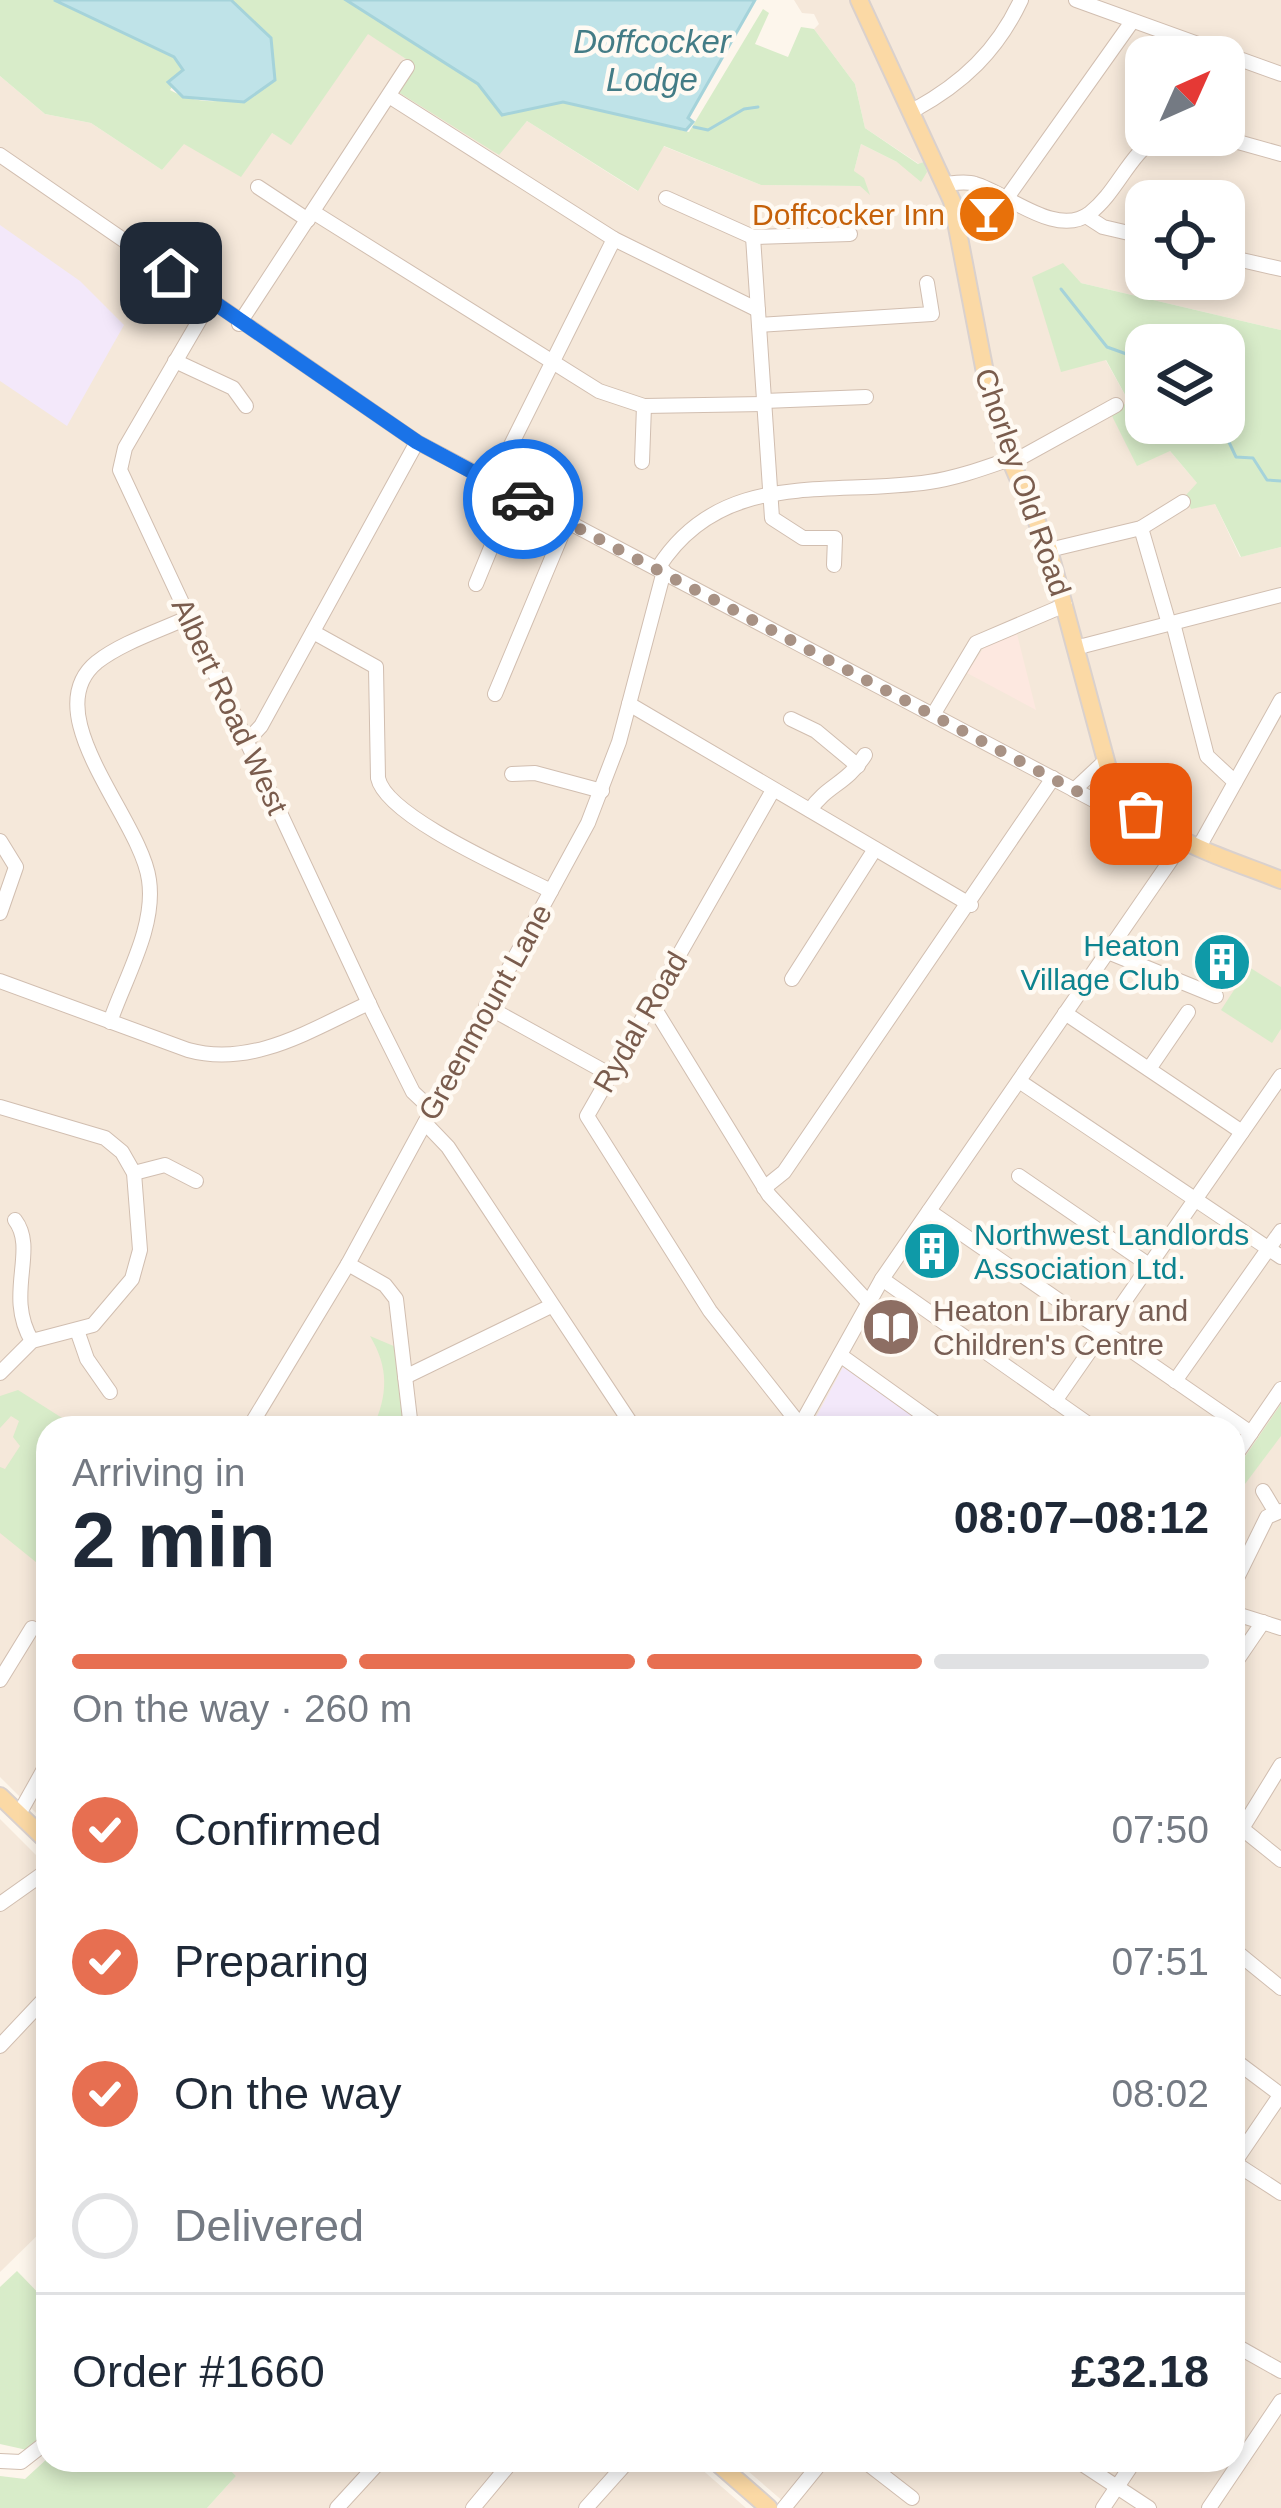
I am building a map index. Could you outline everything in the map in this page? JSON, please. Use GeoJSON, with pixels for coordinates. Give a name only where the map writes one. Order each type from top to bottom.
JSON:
{"type":"FeatureCollection","features":[{"type":"Feature","properties":{"kind":"main road","name":"Chorley Old Road"},"geometry":{"type":"LineString","coordinates":[[860,0],[949,192],[982,364],[1011,461],[1049,550],[1104,762],[1128,802],[1191,844],[1281,880]]}},
{"type":"Feature","properties":{"kind":"main road"},"geometry":{"type":"LineString","coordinates":[[0,1796],[36,1830]]}},
{"type":"Feature","properties":{"kind":"main road"},"geometry":{"type":"LineString","coordinates":[[727,2472],[770,2508]]}},
{"type":"Feature","properties":{"kind":"street"},"geometry":{"type":"LineString","coordinates":[[914,110],[962,83],[1004,31],[1021,0]]}},
{"type":"Feature","properties":{"kind":"street"},"geometry":{"type":"LineString","coordinates":[[1086,2],[1281,74]]}},
{"type":"Feature","properties":{"kind":"street"},"geometry":{"type":"LineString","coordinates":[[1006,200],[1131,22]]}},
{"type":"Feature","properties":{"kind":"street"},"geometry":{"type":"LineString","coordinates":[[239,324],[406,67]]}},
{"type":"Feature","properties":{"kind":"street"},"geometry":{"type":"LineString","coordinates":[[388,97],[614,238],[759,317],[932,314],[927,283]]}},
{"type":"Feature","properties":{"kind":"street"},"geometry":{"type":"LineString","coordinates":[[1245,144],[1281,154]]}},
{"type":"Feature","properties":{"kind":"street"},"geometry":{"type":"LineString","coordinates":[[0,154],[239,324],[417,442],[1107,807],[1128,802]]}},
{"type":"Feature","properties":{"kind":"street"},"geometry":{"type":"LineString","coordinates":[[949,192],[972,183],[1066,221],[1086,216],[1134,156]]}},
{"type":"Feature","properties":{"kind":"street"},"geometry":{"type":"LineString","coordinates":[[258,187],[599,391],[644,406],[866,397]]}},
{"type":"Feature","properties":{"kind":"street"},"geometry":{"type":"LineString","coordinates":[[676,200],[753,237],[850,237]]}},
{"type":"Feature","properties":{"kind":"street"},"geometry":{"type":"LineString","coordinates":[[1086,216],[1125,232]]}},
{"type":"Feature","properties":{"kind":"street"},"geometry":{"type":"LineString","coordinates":[[753,237],[776,524],[802,538],[835,538],[834,565]]}},
{"type":"Feature","properties":{"kind":"street"},"geometry":{"type":"LineString","coordinates":[[492,483],[614,238]]}},
{"type":"Feature","properties":{"kind":"street"},"geometry":{"type":"LineString","coordinates":[[1245,261],[1281,269]]}},
{"type":"Feature","properties":{"kind":"street","name":"Albert Road West"},"geometry":{"type":"LineString","coordinates":[[209,302],[125,448],[120,470],[413,1092],[624,1416]]}},
{"type":"Feature","properties":{"kind":"street"},"geometry":{"type":"LineString","coordinates":[[175,362],[215,387],[239,392],[246,406]]}},
{"type":"Feature","properties":{"kind":"street"},"geometry":{"type":"LineString","coordinates":[[661,570],[674,548],[747,496],[929,482],[1011,461],[1116,405]]}},
{"type":"Feature","properties":{"kind":"street"},"geometry":{"type":"LineString","coordinates":[[642,462],[644,406]]}},
{"type":"Feature","properties":{"kind":"street"},"geometry":{"type":"LineString","coordinates":[[247,741],[261,726],[417,442]]}},
{"type":"Feature","properties":{"kind":"street"},"geometry":{"type":"LineString","coordinates":[[475,575],[492,554],[495,528],[513,494]]}},
{"type":"Feature","properties":{"kind":"street"},"geometry":{"type":"LineString","coordinates":[[1049,550],[1141,528],[1184,502]]}},
{"type":"Feature","properties":{"kind":"street"},"geometry":{"type":"LineString","coordinates":[[496,694],[567,522]]}},
{"type":"Feature","properties":{"kind":"street"},"geometry":{"type":"LineString","coordinates":[[1141,528],[1207,756],[1234,782]]}},
{"type":"Feature","properties":{"kind":"street","name":"Greenmount Lane"},"geometry":{"type":"LineString","coordinates":[[256,1416],[348,1264],[602,791],[629,704],[661,570]]}},
{"type":"Feature","properties":{"kind":"street"},"geometry":{"type":"LineString","coordinates":[[1075,648],[1281,595]]}},
{"type":"Feature","properties":{"kind":"street"},"geometry":{"type":"LineString","coordinates":[[933,715],[976,643],[1065,604]]}},
{"type":"Feature","properties":{"kind":"street"},"geometry":{"type":"LineString","coordinates":[[110,1022],[145,926],[149,879],[137,842],[83,738],[75,698],[97,662],[188,617]]}},
{"type":"Feature","properties":{"kind":"street"},"geometry":{"type":"LineString","coordinates":[[313,632],[376,667],[378,778],[384,794],[442,834],[551,891]]}},
{"type":"Feature","properties":{"kind":"street"},"geometry":{"type":"LineString","coordinates":[[806,1416],[882,1279],[1108,952],[1234,782],[1281,700]]}},
{"type":"Feature","properties":{"kind":"street"},"geometry":{"type":"LineString","coordinates":[[629,704],[970,905]]}},
{"type":"Feature","properties":{"kind":"street"},"geometry":{"type":"LineString","coordinates":[[788,719],[815,730],[862,761],[810,811]]}},
{"type":"Feature","properties":{"kind":"street"},"geometry":{"type":"LineString","coordinates":[[1074,790],[1104,762]]}},
{"type":"Feature","properties":{"kind":"street"},"geometry":{"type":"LineString","coordinates":[[512,774],[536,773],[602,791]]}},
{"type":"Feature","properties":{"kind":"street"},"geometry":{"type":"LineString","coordinates":[[764,1188],[784,1172],[1053,778]]}},
{"type":"Feature","properties":{"kind":"street","name":"Rydal Road"},"geometry":{"type":"LineString","coordinates":[[773,790],[588,1112],[590,1124],[710,1311],[792,1416]]}},
{"type":"Feature","properties":{"kind":"street"},"geometry":{"type":"LineString","coordinates":[[0,841],[16,867],[0,913]]}},
{"type":"Feature","properties":{"kind":"street"},"geometry":{"type":"LineString","coordinates":[[792,979],[875,849]]}},
{"type":"Feature","properties":{"kind":"street"},"geometry":{"type":"LineString","coordinates":[[1108,952],[1216,995]]}},
{"type":"Feature","properties":{"kind":"street"},"geometry":{"type":"LineString","coordinates":[[0,981],[188,1051],[232,1055],[270,1048],[369,1003]]}},
{"type":"Feature","properties":{"kind":"street"},"geometry":{"type":"LineString","coordinates":[[486,1006],[609,1074]]}},
{"type":"Feature","properties":{"kind":"street"},"geometry":{"type":"LineString","coordinates":[[653,1006],[764,1188],[868,1302]]}},
{"type":"Feature","properties":{"kind":"street"},"geometry":{"type":"LineString","coordinates":[[1065,1013],[1242,1132]]}},
{"type":"Feature","properties":{"kind":"street"},"geometry":{"type":"LineString","coordinates":[[1149,1069],[1189,1021]]}},
{"type":"Feature","properties":{"kind":"street"},"geometry":{"type":"LineString","coordinates":[[1055,1401],[1281,1076]]}},
{"type":"Feature","properties":{"kind":"street"},"geometry":{"type":"LineString","coordinates":[[1019,1081],[1275,1253]]}},
{"type":"Feature","properties":{"kind":"street"},"geometry":{"type":"LineString","coordinates":[[0,1107],[105,1138],[122,1152],[134,1173],[145,1259],[99,1319],[78,1333],[32,1341],[0,1373]]}},
{"type":"Feature","properties":{"kind":"street"},"geometry":{"type":"LineString","coordinates":[[134,1173],[165,1165],[186,1167],[196,1181]]}},
{"type":"Feature","properties":{"kind":"street"},"geometry":{"type":"LineString","coordinates":[[1018,1176],[1149,1265]]}},
{"type":"Feature","properties":{"kind":"street"},"geometry":{"type":"LineString","coordinates":[[929,1211],[1226,1416]]}},
{"type":"Feature","properties":{"kind":"street"},"geometry":{"type":"LineString","coordinates":[[26,1228],[17,1305],[32,1341]]}},
{"type":"Feature","properties":{"kind":"street"},"geometry":{"type":"LineString","coordinates":[[1174,1381],[1275,1253],[1281,1231]]}},
{"type":"Feature","properties":{"kind":"street"},"geometry":{"type":"LineString","coordinates":[[348,1264],[393,1294],[410,1416]]}},
{"type":"Feature","properties":{"kind":"street"},"geometry":{"type":"LineString","coordinates":[[882,1279],[1077,1416]]}},
{"type":"Feature","properties":{"kind":"street"},"geometry":{"type":"LineString","coordinates":[[406,1378],[551,1306]]}},
{"type":"Feature","properties":{"kind":"street"},"geometry":{"type":"LineString","coordinates":[[78,1333],[108,1380]]}},
{"type":"Feature","properties":{"kind":"street"},"geometry":{"type":"LineString","coordinates":[[840,1355],[925,1416]]}},
{"type":"Feature","properties":{"kind":"street"},"geometry":{"type":"LineString","coordinates":[[1245,1442],[1281,1389]]}},
{"type":"Feature","properties":{"kind":"street"},"geometry":{"type":"LineString","coordinates":[[1245,1429],[1251,1433]]}},
{"type":"Feature","properties":{"kind":"street"},"geometry":{"type":"LineString","coordinates":[[1245,1570],[1278,1511],[1262,1491]]}},
{"type":"Feature","properties":{"kind":"street"},"geometry":{"type":"LineString","coordinates":[[1245,1617],[1281,1628]]}},
{"type":"Feature","properties":{"kind":"street"},"geometry":{"type":"LineString","coordinates":[[1245,1648],[1263,1622]]}},
{"type":"Feature","properties":{"kind":"street"},"geometry":{"type":"LineString","coordinates":[[0,1680],[32,1628]]}},
{"type":"Feature","properties":{"kind":"street"},"geometry":{"type":"LineString","coordinates":[[1245,1819],[1281,1765]]}},
{"type":"Feature","properties":{"kind":"street"},"geometry":{"type":"LineString","coordinates":[[19,1814],[36,1784]]}},
{"type":"Feature","properties":{"kind":"street"},"geometry":{"type":"LineString","coordinates":[[1245,1831],[1281,1861]]}},
{"type":"Feature","properties":{"kind":"street"},"geometry":{"type":"LineString","coordinates":[[0,1903],[36,1878]]}},
{"type":"Feature","properties":{"kind":"street"},"geometry":{"type":"LineString","coordinates":[[1245,1958],[1281,1988]]}},
{"type":"Feature","properties":{"kind":"street"},"geometry":{"type":"LineString","coordinates":[[0,2046],[36,2007]]}},
{"type":"Feature","properties":{"kind":"street"},"geometry":{"type":"LineString","coordinates":[[1245,2068],[1281,2095],[1245,2146]]}},
{"type":"Feature","properties":{"kind":"street"},"geometry":{"type":"LineString","coordinates":[[1245,2169],[1281,2193]]}},
{"type":"Feature","properties":{"kind":"street"},"geometry":{"type":"LineString","coordinates":[[1245,2351],[1281,2371]]}},
{"type":"Feature","properties":{"kind":"street"},"geometry":{"type":"LineString","coordinates":[[1245,2455],[1281,2402]]}},
{"type":"Feature","properties":{"kind":"street"},"geometry":{"type":"LineString","coordinates":[[0,2461],[21,2462],[36,2450]]}},
{"type":"Feature","properties":{"kind":"street"},"geometry":{"type":"LineString","coordinates":[[337,2508],[366,2472]]}},
{"type":"Feature","properties":{"kind":"street"},"geometry":{"type":"LineString","coordinates":[[473,2508],[502,2472]]}},
{"type":"Feature","properties":{"kind":"street"},"geometry":{"type":"LineString","coordinates":[[586,2508],[618,2472]]}},
{"type":"Feature","properties":{"kind":"street"},"geometry":{"type":"LineString","coordinates":[[784,2508],[813,2472]]}},
{"type":"Feature","properties":{"kind":"street"},"geometry":{"type":"LineString","coordinates":[[878,2472],[912,2498]]}},
{"type":"Feature","properties":{"kind":"street"},"geometry":{"type":"LineString","coordinates":[[1094,2472],[1149,2508]]}},
{"type":"Feature","properties":{"kind":"street"},"geometry":{"type":"LineString","coordinates":[[1103,2508],[1127,2472]]}},
{"type":"Feature","properties":{"kind":"street"},"geometry":{"type":"LineString","coordinates":[[1209,2508],[1233,2472]]}},
{"type":"Feature","properties":{"kind":"shaded area"},"geometry":{"type":"Polygon","coordinates":[[[794,0],[1281,0],[1281,330],[1153,300],[1245,300],[1245,180],[1125,180],[1125,293],[1054,271],[1033,277],[1061,371],[1105,359],[1125,395],[1125,444],[1134,444],[1137,465],[1169,450],[1215,504],[1240,557],[1281,547],[1281,2508],[791,2508],[749,2472],[1245,2472],[1245,1416],[36,1416],[36,1813],[0,1777],[0,76],[45,114],[91,123],[162,170],[184,143],[272,133],[291,144],[368,33],[412,63],[498,155],[527,121],[637,191],[663,146],[761,185],[860,186],[854,171],[861,144],[897,162],[919,164],[865,128],[855,84],[814,29],[819,24],[814,14],[802,13],[794,0]]]}},
{"type":"Feature","properties":{"kind":"shaded area"},"geometry":{"type":"Polygon","coordinates":[[[0,225],[80,281],[124,325],[67,426],[0,381],[0,225]]]}},
{"type":"Feature","properties":{"kind":"shaded area"},"geometry":{"type":"Polygon","coordinates":[[[1017,634],[1036,710],[967,673],[985,646],[1017,634]]]}},
{"type":"Feature","properties":{"kind":"shaded area"},"geometry":{"type":"Polygon","coordinates":[[[843,1367],[913,1416],[816,1416],[843,1367]]]}},
{"type":"Feature","properties":{"kind":"shaded area"},"geometry":{"type":"Polygon","coordinates":[[[0,1819],[36,1855],[36,2237],[0,2272],[0,1819]]]}},
{"type":"Feature","properties":{"kind":"shaded area"},"geometry":{"type":"Polygon","coordinates":[[[232,2472],[705,2472],[746,2508],[207,2508],[236,2476],[232,2472]]]}},
{"type":"Feature","properties":{"kind":"green space"},"geometry":{"type":"Polygon","coordinates":[[[0,0],[54,0],[175,57],[183,70],[170,90],[211,101],[238,98],[275,80],[271,39],[231,0],[346,0],[478,84],[502,115],[563,102],[689,132],[763,9],[769,13],[755,44],[788,57],[801,27],[814,29],[855,84],[865,128],[918,164],[924,162],[927,172],[921,182],[897,162],[861,144],[854,171],[864,178],[870,195],[860,186],[761,185],[664,146],[638,191],[527,121],[499,155],[395,90],[412,63],[368,34],[291,145],[272,133],[241,177],[184,144],[162,170],[91,123],[45,114],[0,76],[0,0]]]}},
{"type":"Feature","properties":{"kind":"green space"},"geometry":{"type":"Polygon","coordinates":[[[1063,263],[1081,283],[1125,293],[1125,300],[1153,300],[1281,330],[1281,547],[1241,557],[1215,504],[1191,509],[1186,495],[1197,483],[1170,451],[1137,466],[1126,444],[1245,444],[1245,324],[1125,324],[1125,395],[1106,360],[1061,372],[1032,277],[1063,263]]]}},
{"type":"Feature","properties":{"kind":"green space"},"geometry":{"type":"Polygon","coordinates":[[[1125,404],[1125,442],[1110,412],[1125,404]]]}},
{"type":"Feature","properties":{"kind":"green space"},"geometry":{"type":"Polygon","coordinates":[[[1249,967],[1281,987],[1281,1029],[1272,1043],[1221,1010],[1249,967]]]}},
{"type":"Feature","properties":{"kind":"green space"},"geometry":{"type":"Polygon","coordinates":[[[370,1336],[396,1347],[404,1416],[378,1416],[384,1381],[381,1359],[370,1336]]]}},
{"type":"Feature","properties":{"kind":"green space"},"geometry":{"type":"Polygon","coordinates":[[[18,1390],[59,1416],[36,1416],[36,1562],[0,1533],[0,1467],[5,1469],[20,1446],[13,1437],[19,1421],[11,1416],[0,1428],[0,1396],[18,1390]]]}},
{"type":"Feature","properties":{"kind":"green space"},"geometry":{"type":"Polygon","coordinates":[[[1281,1404],[1281,1436],[1245,1484],[1245,1456],[1281,1404]]]}},
{"type":"Feature","properties":{"kind":"green space"},"geometry":{"type":"Polygon","coordinates":[[[17,2271],[36,2291],[36,2441],[27,2450],[0,2444],[0,2287],[17,2271]]]}},
{"type":"Feature","properties":{"kind":"green space"},"geometry":{"type":"Polygon","coordinates":[[[36,2469],[232,2472],[236,2476],[207,2508],[0,2508],[0,2476],[25,2479],[36,2469]]]}},
{"type":"Feature","properties":{"kind":"water"},"geometry":{"type":"Polygon","coordinates":[[[54,0],[231,0],[271,38],[275,80],[244,102],[183,97],[168,82],[183,70],[174,57],[54,0]]]}},
{"type":"Feature","properties":{"kind":"water","name":"Doffcocker Lodge"},"geometry":{"type":"Polygon","coordinates":[[[346,0],[755,0],[688,118],[693,122],[686,130],[563,102],[502,115],[478,84],[346,0]]]}},
{"type":"Feature","properties":{"kind":"waterway"},"geometry":{"type":"LineString","coordinates":[[694,127],[708,130],[744,109],[758,107]]}},
{"type":"Feature","properties":{"kind":"waterway"},"geometry":{"type":"LineString","coordinates":[[1061,289],[1107,347],[1125,353]]}},
{"type":"Feature","properties":{"kind":"waterway"},"geometry":{"type":"LineString","coordinates":[[1230,444],[1236,457],[1253,458],[1267,480],[1281,481]]}},
{"type":"Feature","properties":{"kind":"way so far"},"geometry":{"type":"LineString","coordinates":[[523,499],[1103,805],[1128,802],[1141,814]]}},
{"type":"Feature","properties":{"kind":"place","name":"Doffcocker Inn"},"geometry":{"type":"Point","coordinates":[987,214]}},
{"type":"Feature","properties":{"kind":"place","name":"Heaton Village Club"},"geometry":{"type":"Point","coordinates":[1222,962]}},
{"type":"Feature","properties":{"kind":"place","name":"Northwest Landlords Association Ltd."},"geometry":{"type":"Point","coordinates":[932,1251]}},
{"type":"Feature","properties":{"kind":"place","name":"Heaton Library and Children's Centre"},"geometry":{"type":"Point","coordinates":[891,1327]}},
{"type":"Feature","properties":{"kind":"route"},"geometry":{"type":"LineString","coordinates":[[171,273],[417,442],[523,499]]}}]}
